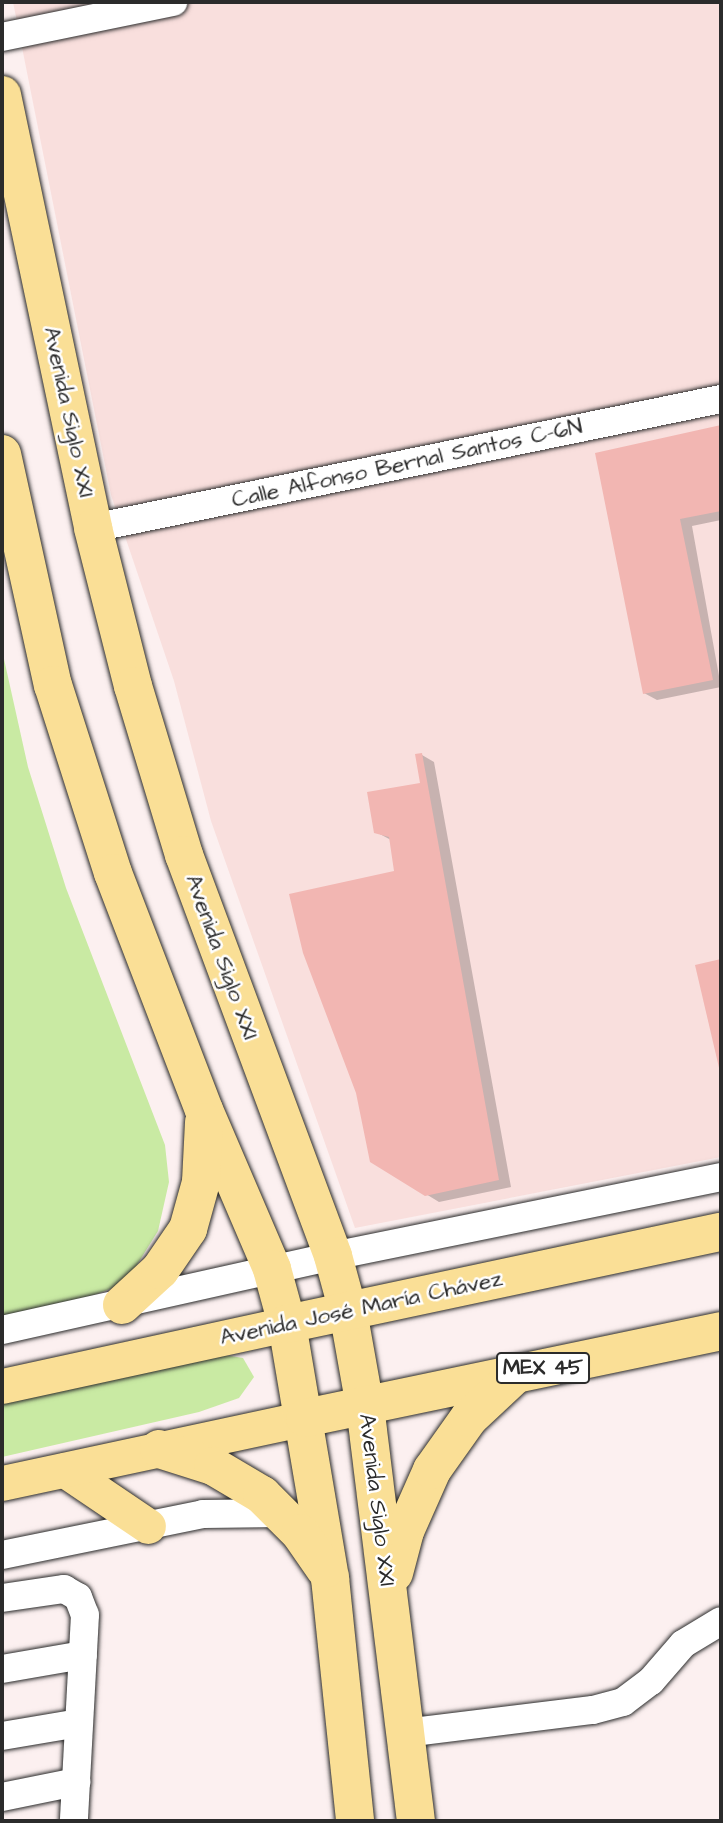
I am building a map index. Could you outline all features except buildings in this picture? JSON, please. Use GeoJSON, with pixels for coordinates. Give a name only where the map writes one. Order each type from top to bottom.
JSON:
{"type":"FeatureCollection","features":[{"type":"Feature","properties":{"kind":"highway","name":"Avenida Siglo XXI"},"geometry":{"type":"LineString","coordinates":[[2,95],[93,528],[133,686],[184,855],[333,1256],[348,1311],[365,1406],[416,1821]]}},
{"type":"Feature","properties":{"kind":"highway"},"geometry":{"type":"LineString","coordinates":[[2,454],[53,685],[113,873],[204,1110],[272,1269],[287,1324],[330,1578],[355,1821]]}},
{"type":"Feature","properties":{"kind":"highway"},"geometry":{"type":"LineString","coordinates":[[122,1305],[160,1270],[188,1229],[201,1182],[204,1110]]}},
{"type":"Feature","properties":{"kind":"highway","name":"Avenida José María Chávez"},"geometry":{"type":"LineString","coordinates":[[287,1324],[721,1232]]}},
{"type":"Feature","properties":{"kind":"highway","name":"MEX 45"},"geometry":{"type":"LineString","coordinates":[[305,1418],[721,1331]]}},
{"type":"Feature","properties":{"kind":"highway"},"geometry":{"type":"LineString","coordinates":[[390,1596],[405,1531],[432,1470],[470,1418],[517,1374]]}},
{"type":"Feature","properties":{"kind":"highway"},"geometry":{"type":"LineString","coordinates":[[159,1449],[213,1466],[282,1513],[330,1578]]}},
{"type":"Feature","properties":{"kind":"main road","name":"Avenida José María Chávez"},"geometry":{"type":"LineString","coordinates":[[2,1386],[287,1324]]}},
{"type":"Feature","properties":{"kind":"main road","name":"MEX 45"},"geometry":{"type":"LineString","coordinates":[[2,1483],[305,1418]]}},
{"type":"Feature","properties":{"kind":"main road"},"geometry":{"type":"LineString","coordinates":[[65,1470],[148,1525]]}},
{"type":"Feature","properties":{"kind":"street"},"geometry":{"type":"LineString","coordinates":[[2,37],[173,2]]}},
{"type":"Feature","properties":{"kind":"street","name":"Calle Alfonso Bernal Santos C-6N"},"geometry":{"type":"LineString","coordinates":[[93,528],[721,399]]}},
{"type":"Feature","properties":{"kind":"street"},"geometry":{"type":"LineString","coordinates":[[2,1330],[333,1256],[721,1177]]}},
{"type":"Feature","properties":{"kind":"street"},"geometry":{"type":"LineString","coordinates":[[2,1555],[224,1512],[282,1513]]}},
{"type":"Feature","properties":{"kind":"street"},"geometry":{"type":"LineString","coordinates":[[2,1598],[48,1588],[64,1589],[78,1597],[85,1615],[74,1821]]}},
{"type":"Feature","properties":{"kind":"street"},"geometry":{"type":"LineString","coordinates":[[405,1732],[580,1712],[623,1702],[651,1681],[683,1644],[721,1621]]}},
{"type":"Feature","properties":{"kind":"street"},"geometry":{"type":"LineString","coordinates":[[2,1669],[83,1655]]}},
{"type":"Feature","properties":{"kind":"street"},"geometry":{"type":"LineString","coordinates":[[2,1736],[79,1723]]}},
{"type":"Feature","properties":{"kind":"street"},"geometry":{"type":"LineString","coordinates":[[2,1797],[76,1782]]}},
{"type":"Feature","properties":{"kind":"shaded area"},"geometry":{"type":"Polygon","coordinates":[[[13,2],[721,2],[721,1157],[355,1228],[211,821],[174,681],[111,495],[13,2]]]}},
{"type":"Feature","properties":{"kind":"green space"},"geometry":{"type":"Polygon","coordinates":[[[2,650],[28,767],[66,888],[165,1145],[169,1182],[158,1231],[135,1268],[113,1288],[72,1303],[2,1318],[2,650]]]}},
{"type":"Feature","properties":{"kind":"green space"},"geometry":{"type":"Polygon","coordinates":[[[218,1354],[243,1358],[254,1377],[239,1398],[199,1412],[2,1457],[2,1400],[218,1354]]]}}]}
